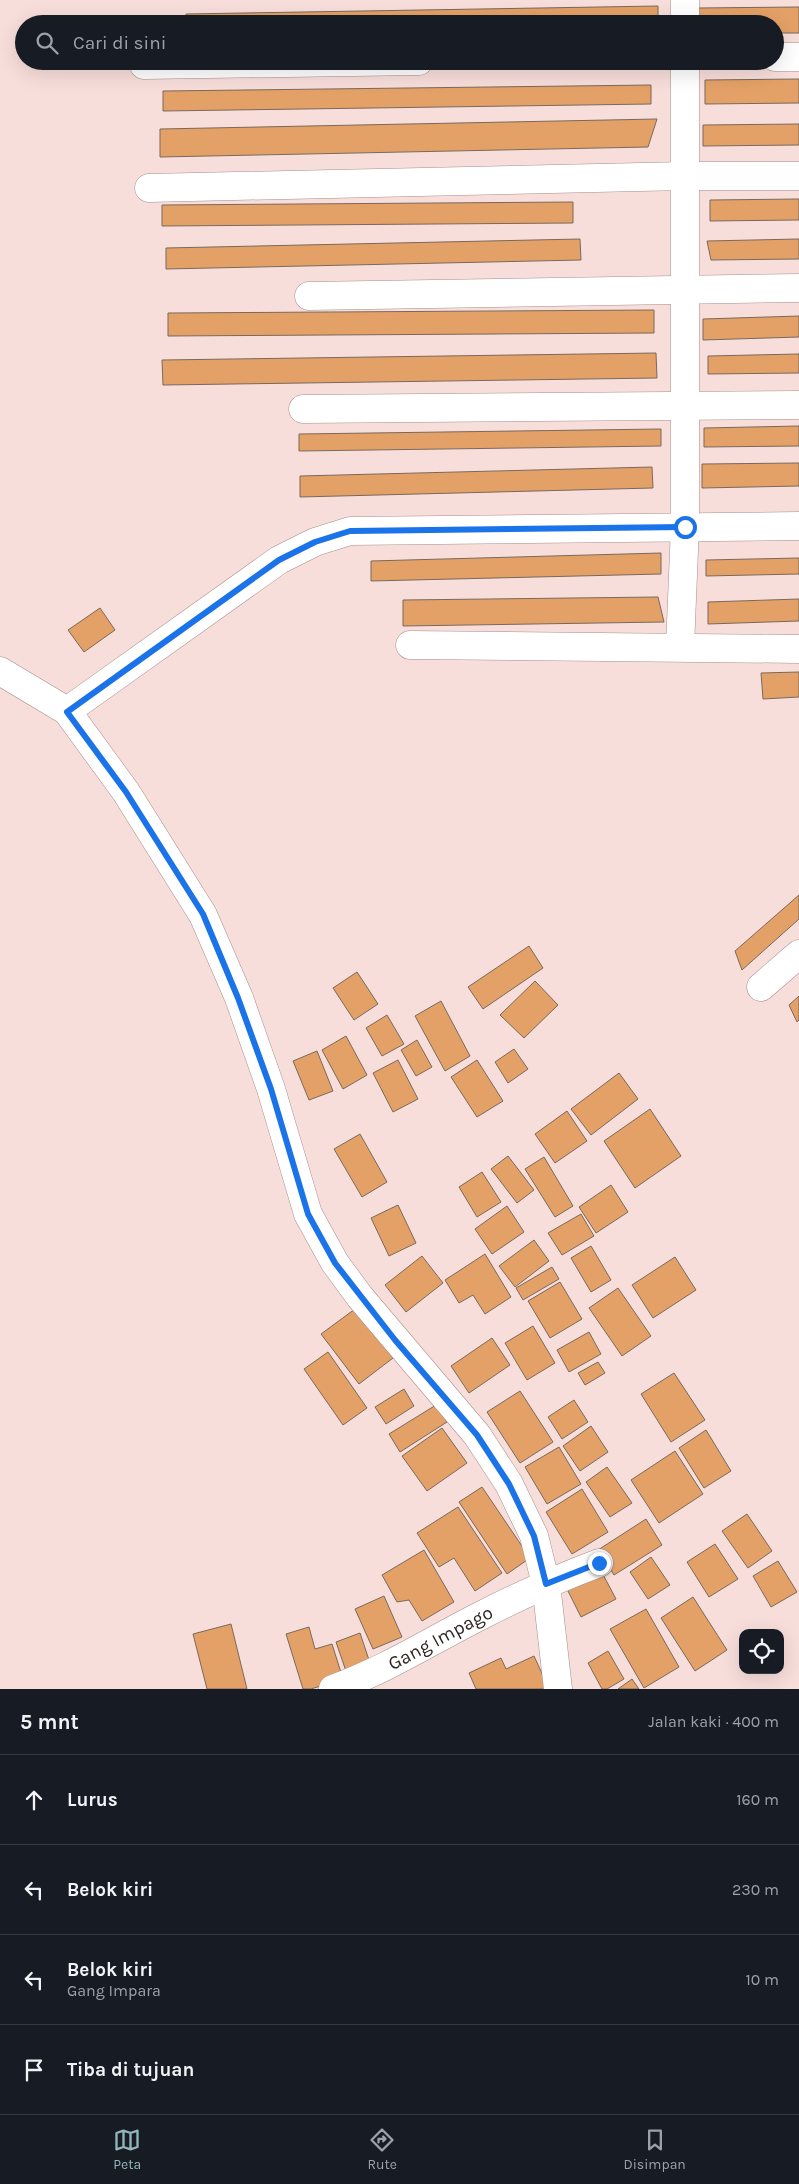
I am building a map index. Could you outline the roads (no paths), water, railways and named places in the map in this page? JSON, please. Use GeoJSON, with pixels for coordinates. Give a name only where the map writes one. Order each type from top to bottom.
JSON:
{"type":"FeatureCollection","features":[{"type":"Feature","properties":{"kind":"street"},"geometry":{"type":"LineString","coordinates":[[685,0],[685,15]]}},
{"type":"Feature","properties":{"kind":"street"},"geometry":{"type":"LineString","coordinates":[[784,57],[799,57]]}},
{"type":"Feature","properties":{"kind":"street"},"geometry":{"type":"LineString","coordinates":[[680,640],[685,527],[685,70]]}},
{"type":"Feature","properties":{"kind":"street"},"geometry":{"type":"LineString","coordinates":[[150,188],[685,176],[799,176]]}},
{"type":"Feature","properties":{"kind":"street"},"geometry":{"type":"LineString","coordinates":[[310,296],[685,288],[799,288]]}},
{"type":"Feature","properties":{"kind":"street"},"geometry":{"type":"LineString","coordinates":[[303,409],[799,405]]}},
{"type":"Feature","properties":{"kind":"street"},"geometry":{"type":"LineString","coordinates":[[67,712],[279,560],[324,539],[350,531],[799,526]]}},
{"type":"Feature","properties":{"kind":"street"},"geometry":{"type":"LineString","coordinates":[[410,644],[680,640],[799,649]]}},
{"type":"Feature","properties":{"kind":"street"},"geometry":{"type":"LineString","coordinates":[[0,670],[67,712],[126,792],[203,914],[238,998],[271,1089],[308,1214],[335,1263],[395,1340],[477,1435],[509,1484],[534,1536],[546,1584],[558,1689]]}},
{"type":"Feature","properties":{"kind":"street"},"geometry":{"type":"LineString","coordinates":[[761,987],[799,954]]}},
{"type":"Feature","properties":{"kind":"street","name":"Gang Impago"},"geometry":{"type":"LineString","coordinates":[[333,1689],[361,1679],[406,1657],[480,1616],[546,1584],[599,1563]]}}]}
